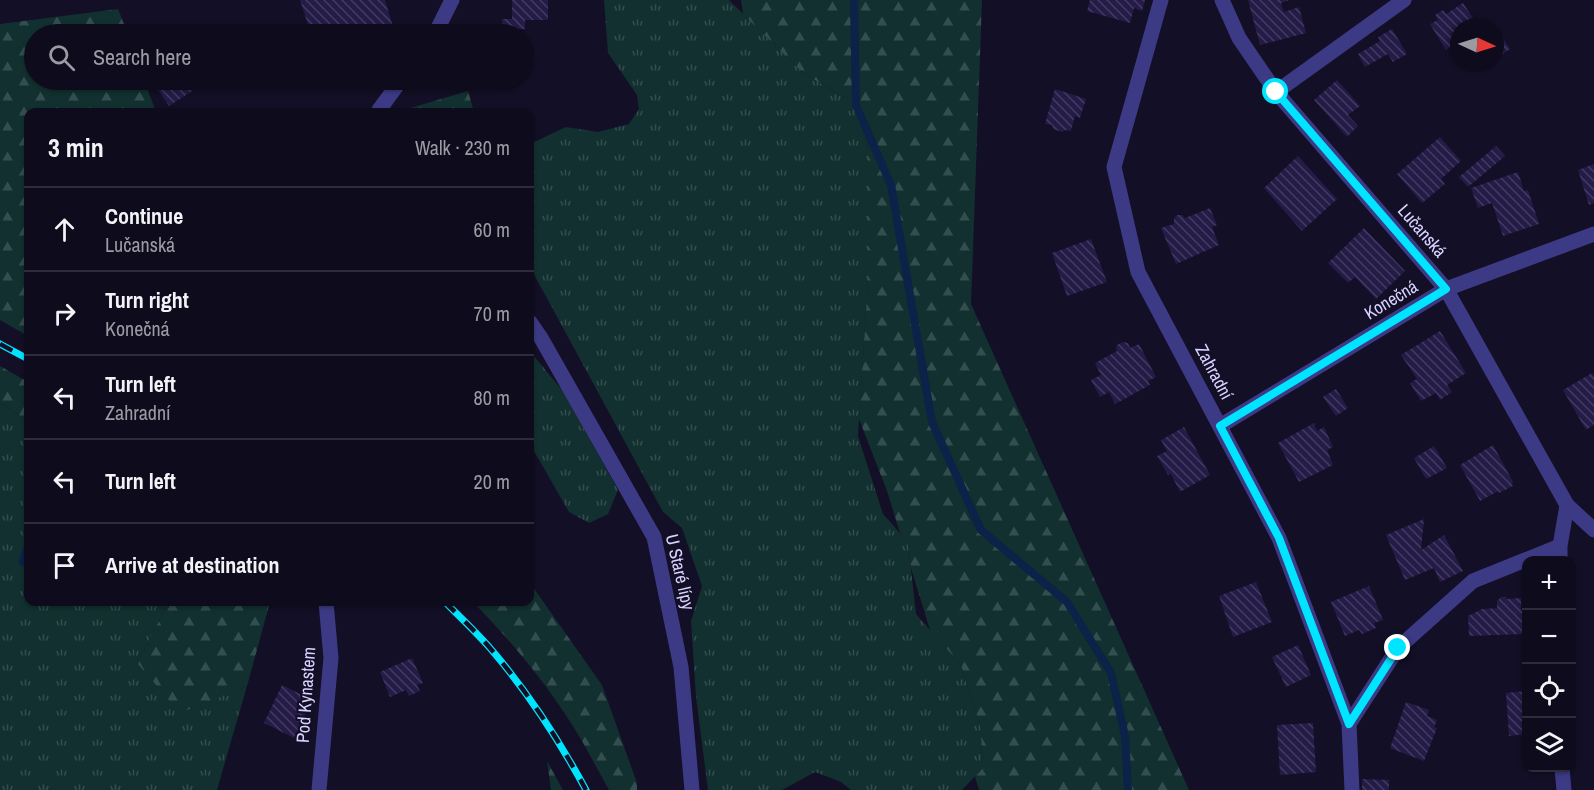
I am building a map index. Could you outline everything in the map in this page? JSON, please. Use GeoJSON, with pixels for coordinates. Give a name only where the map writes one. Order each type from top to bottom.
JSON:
{"type":"FeatureCollection","features":[{"type":"Feature","properties":{"kind":"street"},"geometry":{"type":"LineString","coordinates":[[440,24],[452,0]]}},
{"type":"Feature","properties":{"kind":"street","name":"Zahradní"},"geometry":{"type":"LineString","coordinates":[[1161,0],[1114,167],[1138,272],[1279,538],[1349,724],[1352,790]]}},
{"type":"Feature","properties":{"kind":"street","name":"Lučanská"},"geometry":{"type":"LineString","coordinates":[[1222,0],[1239,38],[1276,92],[1446,289],[1567,505],[1594,530]]}},
{"type":"Feature","properties":{"kind":"street"},"geometry":{"type":"LineString","coordinates":[[1276,92],[1404,0]]}},
{"type":"Feature","properties":{"kind":"street"},"geometry":{"type":"LineString","coordinates":[[382,108],[395,90]]}},
{"type":"Feature","properties":{"kind":"street","name":"Konečná"},"geometry":{"type":"LineString","coordinates":[[1220,426],[1446,289],[1594,234]]}},
{"type":"Feature","properties":{"kind":"street","name":"U Staré lípy"},"geometry":{"type":"LineString","coordinates":[[534,327],[654,537],[681,667],[692,790]]}},
{"type":"Feature","properties":{"kind":"street"},"geometry":{"type":"LineString","coordinates":[[1349,724],[1398,648],[1473,581],[1560,553],[1567,505]]}},
{"type":"Feature","properties":{"kind":"street","name":"Pod Kynastem"},"geometry":{"type":"LineString","coordinates":[[319,790],[331,658],[326,606]]}},
{"type":"Feature","properties":{"kind":"street"},"geometry":{"type":"LineString","coordinates":[[1562,772],[1564,790]]}},
{"type":"Feature","properties":{"kind":"green space"},"geometry":{"type":"Polygon","coordinates":[[[604,0],[729,0],[803,73],[859,106],[868,150],[868,280],[858,436],[883,514],[908,542],[916,614],[961,665],[981,729],[982,769],[962,790],[851,790],[841,782],[815,772],[782,790],[708,790],[696,697],[691,621],[702,586],[682,528],[663,512],[534,274],[534,142],[566,127],[598,132],[629,124],[639,109],[637,95],[608,53],[604,0]]]}},
{"type":"Feature","properties":{"kind":"green space"},"geometry":{"type":"Polygon","coordinates":[[[741,0],[982,0],[971,304],[1189,790],[979,790],[975,777],[982,769],[981,729],[961,665],[930,630],[911,568],[908,542],[900,533],[887,491],[859,419],[868,280],[868,150],[859,106],[803,73],[743,14],[741,0]]]}},
{"type":"Feature","properties":{"kind":"green space"},"geometry":{"type":"Polygon","coordinates":[[[118,9],[124,24],[24,24],[24,90],[148,90],[154,108],[24,108],[24,334],[0,320],[0,24],[118,9]]]}},
{"type":"Feature","properties":{"kind":"green space"},"geometry":{"type":"Polygon","coordinates":[[[468,91],[473,108],[411,108],[468,91]]]}},
{"type":"Feature","properties":{"kind":"green space"},"geometry":{"type":"Polygon","coordinates":[[[534,356],[563,391],[618,490],[608,514],[589,523],[569,512],[534,451],[534,356]]]}},
{"type":"Feature","properties":{"kind":"green space"},"geometry":{"type":"Polygon","coordinates":[[[0,366],[24,380],[24,418],[0,403],[0,366]]]}},
{"type":"Feature","properties":{"kind":"green space"},"geometry":{"type":"Polygon","coordinates":[[[0,403],[24,418],[24,606],[167,606],[137,663],[180,712],[247,686],[217,790],[0,790],[0,403]]]}},
{"type":"Feature","properties":{"kind":"green space"},"geometry":{"type":"Polygon","coordinates":[[[534,589],[602,685],[637,783],[637,790],[609,790],[570,722],[545,686],[477,606],[534,606],[534,589]]]}},
{"type":"Feature","properties":{"kind":"green space"},"geometry":{"type":"Polygon","coordinates":[[[167,606],[269,606],[247,686],[180,713],[137,663],[167,606]]]}},
{"type":"Feature","properties":{"kind":"green space"},"geometry":{"type":"Polygon","coordinates":[[[547,761],[563,790],[551,790],[547,761]]]}},
{"type":"Feature","properties":{"kind":"building"},"geometry":{"type":"Polygon","coordinates":[[[300,0],[385,0],[392,24],[308,24],[300,0]]]}},
{"type":"Feature","properties":{"kind":"building"},"geometry":{"type":"Polygon","coordinates":[[[512,0],[548,0],[548,20],[525,20],[525,24],[502,24],[502,19],[512,19],[512,0]]]}},
{"type":"Feature","properties":{"kind":"building"},"geometry":{"type":"Polygon","coordinates":[[[1090,0],[1145,0],[1142,11],[1134,8],[1130,23],[1087,11],[1090,0]]]}},
{"type":"Feature","properties":{"kind":"building"},"geometry":{"type":"Polygon","coordinates":[[[1248,0],[1289,0],[1281,3],[1284,12],[1299,7],[1306,33],[1260,45],[1248,0]]]}},
{"type":"Feature","properties":{"kind":"building"},"geometry":{"type":"Polygon","coordinates":[[[1463,3],[1473,18],[1450,18],[1450,48],[1446,50],[1430,24],[1438,20],[1435,15],[1443,10],[1446,14],[1463,3]]]}},
{"type":"Feature","properties":{"kind":"building"},"geometry":{"type":"Polygon","coordinates":[[[1392,29],[1407,54],[1393,62],[1388,54],[1365,67],[1358,54],[1380,41],[1378,37],[1392,29]]]}},
{"type":"Feature","properties":{"kind":"building"},"geometry":{"type":"Polygon","coordinates":[[[1504,40],[1510,49],[1504,53],[1504,40]]]}},
{"type":"Feature","properties":{"kind":"building"},"geometry":{"type":"Polygon","coordinates":[[[1337,80],[1360,106],[1348,115],[1358,126],[1347,137],[1314,100],[1337,80]]]}},
{"type":"Feature","properties":{"kind":"building"},"geometry":{"type":"Polygon","coordinates":[[[1055,89],[1086,99],[1080,118],[1075,116],[1071,131],[1062,132],[1053,129],[1052,125],[1045,124],[1055,89]]]}},
{"type":"Feature","properties":{"kind":"building"},"geometry":{"type":"Polygon","coordinates":[[[158,90],[194,90],[169,106],[158,90]]]}},
{"type":"Feature","properties":{"kind":"building"},"geometry":{"type":"Polygon","coordinates":[[[1440,137],[1461,161],[1441,179],[1445,184],[1422,203],[1397,174],[1440,137]]]}},
{"type":"Feature","properties":{"kind":"building"},"geometry":{"type":"Polygon","coordinates":[[[1496,146],[1505,156],[1468,187],[1459,177],[1496,146]]]}},
{"type":"Feature","properties":{"kind":"building"},"geometry":{"type":"Polygon","coordinates":[[[1298,156],[1337,199],[1302,231],[1264,188],[1298,156]]]}},
{"type":"Feature","properties":{"kind":"building"},"geometry":{"type":"Polygon","coordinates":[[[1594,164],[1594,203],[1589,205],[1578,170],[1594,164]]]}},
{"type":"Feature","properties":{"kind":"building"},"geometry":{"type":"Polygon","coordinates":[[[1518,172],[1524,191],[1528,190],[1539,224],[1503,236],[1492,203],[1478,208],[1471,188],[1518,172]]]}},
{"type":"Feature","properties":{"kind":"building"},"geometry":{"type":"Polygon","coordinates":[[[1210,208],[1217,225],[1212,227],[1219,245],[1176,264],[1161,228],[1174,224],[1174,218],[1177,215],[1185,218],[1210,208]]]}},
{"type":"Feature","properties":{"kind":"building"},"geometry":{"type":"Polygon","coordinates":[[[1364,228],[1405,271],[1376,299],[1355,277],[1348,283],[1328,263],[1364,228]]]}},
{"type":"Feature","properties":{"kind":"building"},"geometry":{"type":"Polygon","coordinates":[[[1091,239],[1107,282],[1067,296],[1052,253],[1091,239]]]}},
{"type":"Feature","properties":{"kind":"building"},"geometry":{"type":"Polygon","coordinates":[[[1440,331],[1466,373],[1447,385],[1452,392],[1440,400],[1436,393],[1421,401],[1410,383],[1417,379],[1401,355],[1440,331]]]}},
{"type":"Feature","properties":{"kind":"building"},"geometry":{"type":"Polygon","coordinates":[[[1123,342],[1128,343],[1130,348],[1139,344],[1156,377],[1148,381],[1150,385],[1115,404],[1109,392],[1100,397],[1091,380],[1101,375],[1095,363],[1117,351],[1117,345],[1123,342]]]}},
{"type":"Feature","properties":{"kind":"building"},"geometry":{"type":"Polygon","coordinates":[[[1592,373],[1594,377],[1594,425],[1586,430],[1563,390],[1592,373]]]}},
{"type":"Feature","properties":{"kind":"building"},"geometry":{"type":"Polygon","coordinates":[[[1336,389],[1348,408],[1336,416],[1323,397],[1336,389]]]}},
{"type":"Feature","properties":{"kind":"building"},"geometry":{"type":"Polygon","coordinates":[[[1314,423],[1317,431],[1324,427],[1333,447],[1327,450],[1333,465],[1299,482],[1278,443],[1314,423]]]}},
{"type":"Feature","properties":{"kind":"building"},"geometry":{"type":"Polygon","coordinates":[[[1184,427],[1210,475],[1180,492],[1171,474],[1168,475],[1157,456],[1167,451],[1161,440],[1184,427]]]}},
{"type":"Feature","properties":{"kind":"building"},"geometry":{"type":"Polygon","coordinates":[[[1493,445],[1513,486],[1480,501],[1460,465],[1493,445]]]}},
{"type":"Feature","properties":{"kind":"building"},"geometry":{"type":"Polygon","coordinates":[[[1434,446],[1447,468],[1426,479],[1414,458],[1434,446]]]}},
{"type":"Feature","properties":{"kind":"building"},"geometry":{"type":"Polygon","coordinates":[[[1424,519],[1421,550],[1444,535],[1463,571],[1440,582],[1434,568],[1405,580],[1386,535],[1424,519]]]}},
{"type":"Feature","properties":{"kind":"building"},"geometry":{"type":"Polygon","coordinates":[[[1256,582],[1272,622],[1233,637],[1219,596],[1256,582]]]}},
{"type":"Feature","properties":{"kind":"building"},"geometry":{"type":"Polygon","coordinates":[[[1369,586],[1383,620],[1374,623],[1376,628],[1362,634],[1359,630],[1345,636],[1331,602],[1369,586]]]}},
{"type":"Feature","properties":{"kind":"building"},"geometry":{"type":"Polygon","coordinates":[[[1501,597],[1521,598],[1522,634],[1469,636],[1468,616],[1482,609],[1497,608],[1497,601],[1501,597]]]}},
{"type":"Feature","properties":{"kind":"building"},"geometry":{"type":"Polygon","coordinates":[[[1298,645],[1311,675],[1286,687],[1272,657],[1298,645]]]}},
{"type":"Feature","properties":{"kind":"building"},"geometry":{"type":"Polygon","coordinates":[[[412,658],[423,683],[417,685],[420,691],[409,696],[406,690],[390,697],[380,672],[412,658]]]}},
{"type":"Feature","properties":{"kind":"building"},"geometry":{"type":"Polygon","coordinates":[[[282,685],[312,700],[294,738],[264,723],[282,685]]]}},
{"type":"Feature","properties":{"kind":"building"},"geometry":{"type":"Polygon","coordinates":[[[1522,691],[1522,734],[1509,736],[1506,693],[1522,691]]]}},
{"type":"Feature","properties":{"kind":"building"},"geometry":{"type":"Polygon","coordinates":[[[1406,702],[1429,710],[1427,716],[1437,720],[1434,727],[1437,728],[1424,761],[1390,748],[1406,702]]]}},
{"type":"Feature","properties":{"kind":"building"},"geometry":{"type":"Polygon","coordinates":[[[1313,723],[1316,772],[1280,775],[1277,725],[1313,723]]]}},
{"type":"Feature","properties":{"kind":"building"},"geometry":{"type":"Polygon","coordinates":[[[1362,779],[1389,780],[1389,790],[1362,790],[1362,779]]]}},
{"type":"Feature","properties":{"kind":"waterway"},"geometry":{"type":"LineString","coordinates":[[854,0],[856,105],[891,185],[932,422],[981,530],[1067,602],[1111,673],[1125,736],[1128,790]]}},
{"type":"Feature","properties":{"kind":"railway"},"geometry":{"type":"LineString","coordinates":[[0,344],[24,357]]}},
{"type":"Feature","properties":{"kind":"railway"},"geometry":{"type":"LineString","coordinates":[[449,606],[485,642],[517,681],[554,734],[586,790]]}},
{"type":"Feature","properties":{"kind":"route"},"geometry":{"type":"LineString","coordinates":[[1276,92],[1446,289],[1220,426],[1279,538],[1349,724],[1398,648]]}}]}
